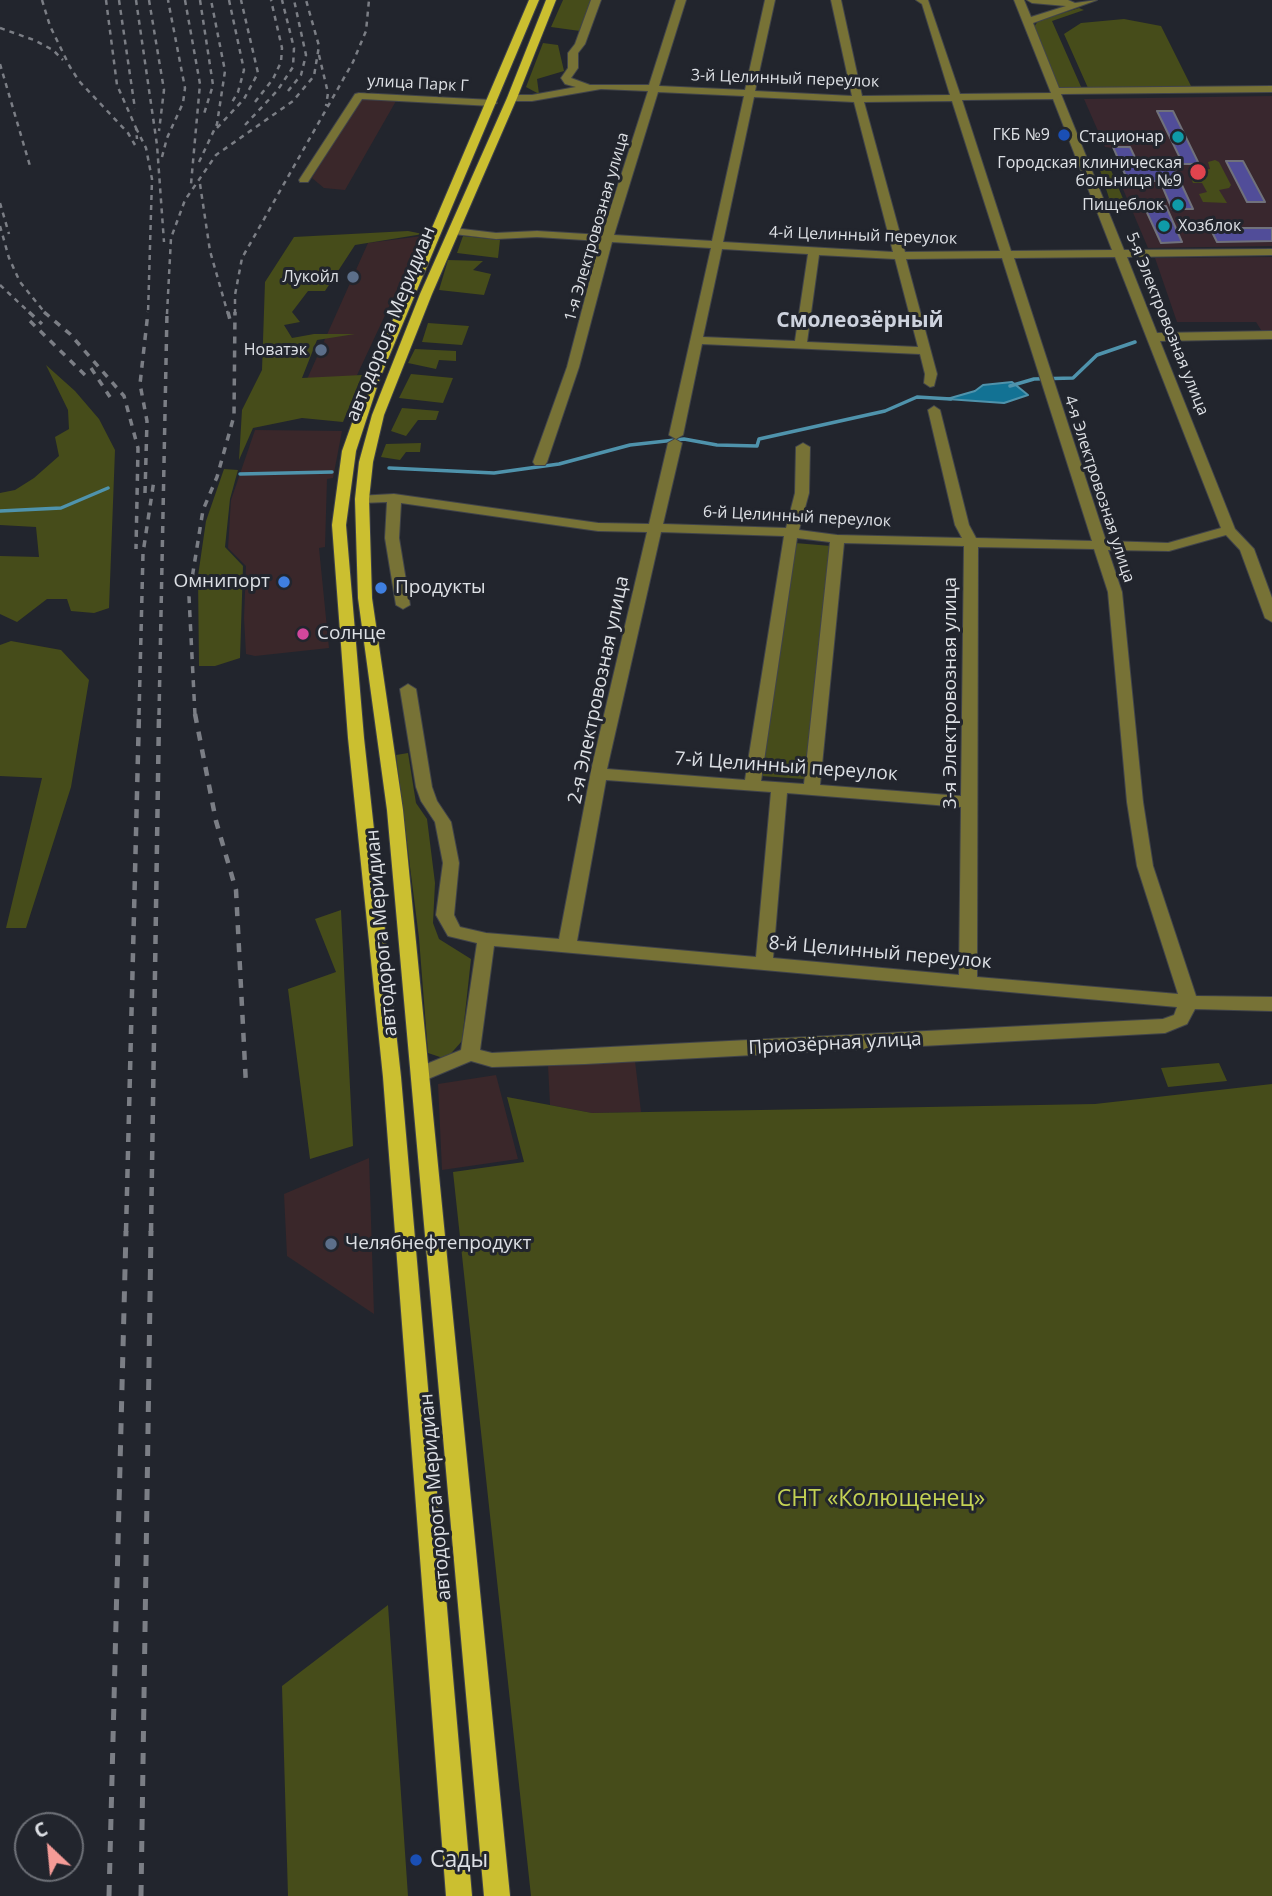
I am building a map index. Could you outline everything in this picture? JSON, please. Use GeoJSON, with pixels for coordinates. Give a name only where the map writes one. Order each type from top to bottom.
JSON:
{"type":"FeatureCollection","features":[{"type":"Feature","properties":{"kind":"main road","name":"автодорога Меридиан"},"geometry":{"type":"LineString","coordinates":[[459,1896],[392,1077],[344,616],[339,525],[349,451],[374,378],[534,0]]}},
{"type":"Feature","properties":{"kind":"main road","name":"автодорога Меридиан"},"geometry":{"type":"LineString","coordinates":[[497,1896],[395,810],[365,598],[362,499],[366,462],[378,415],[551,0]]}},
{"type":"Feature","properties":{"kind":"main road"},"geometry":{"type":"LineString","coordinates":[[342,500],[362,499]]}},
{"type":"Feature","properties":{"kind":"main road"},"geometry":{"type":"LineString","coordinates":[[392,1077],[421,1074]]}},
{"type":"Feature","properties":{"kind":"street"},"geometry":{"type":"LineString","coordinates":[[590,88],[569,82],[566,78],[572,68],[573,52],[580,44],[596,0]]}},
{"type":"Feature","properties":{"kind":"street","name":"1-я Электровозная улица"},"geometry":{"type":"LineString","coordinates":[[540,462],[573,368],[607,238],[681,0]]}},
{"type":"Feature","properties":{"kind":"street","name":"2-я Электровозная улица"},"geometry":{"type":"LineString","coordinates":[[567,946],[599,774],[676,439],[695,340],[719,245],[770,0]]}},
{"type":"Feature","properties":{"kind":"street"},"geometry":{"type":"LineString","coordinates":[[836,0],[858,99],[931,374],[930,383]]}},
{"type":"Feature","properties":{"kind":"street","name":"4-я Электровозная улица"},"geometry":{"type":"LineString","coordinates":[[921,0],[926,3],[1115,592],[1135,802],[1145,866],[1189,1002]]}},
{"type":"Feature","properties":{"kind":"street","name":"5-я Электровозная улица"},"geometry":{"type":"LineString","coordinates":[[1019,0],[1229,530],[1247,549],[1269,598],[1272,618]]}},
{"type":"Feature","properties":{"kind":"street"},"geometry":{"type":"LineString","coordinates":[[1032,0],[1060,3],[1092,0]]}},
{"type":"Feature","properties":{"kind":"street"},"geometry":{"type":"LineString","coordinates":[[1026,22],[1092,0]]}},
{"type":"Feature","properties":{"kind":"street","name":"3-й Целинный переулок"},"geometry":{"type":"LineString","coordinates":[[512,98],[532,98],[590,88],[858,99],[1272,89]]}},
{"type":"Feature","properties":{"kind":"street","name":"улица Парк Г"},"geometry":{"type":"LineString","coordinates":[[304,180],[359,96],[492,103]]}},
{"type":"Feature","properties":{"kind":"street","name":"4-й Целинный переулок"},"geometry":{"type":"LineString","coordinates":[[454,231],[496,236],[537,234],[900,256],[1272,252]]}},
{"type":"Feature","properties":{"kind":"street"},"geometry":{"type":"LineString","coordinates":[[800,346],[814,252]]}},
{"type":"Feature","properties":{"kind":"street"},"geometry":{"type":"LineString","coordinates":[[1154,337],[1272,335]]}},
{"type":"Feature","properties":{"kind":"street"},"geometry":{"type":"LineString","coordinates":[[695,340],[925,351]]}},
{"type":"Feature","properties":{"kind":"street","name":"3-я Электровозная улица"},"geometry":{"type":"LineString","coordinates":[[934,410],[962,525],[971,541],[968,982]]}},
{"type":"Feature","properties":{"kind":"street"},"geometry":{"type":"LineString","coordinates":[[752,785],[791,535],[802,493],[803,447]]}},
{"type":"Feature","properties":{"kind":"street"},"geometry":{"type":"LineString","coordinates":[[394,498],[392,538],[403,605]]}},
{"type":"Feature","properties":{"kind":"street","name":"6-й Целинный переулок"},"geometry":{"type":"LineString","coordinates":[[362,499],[394,498],[598,527],[766,530],[837,539],[1169,547],[1229,530]]}},
{"type":"Feature","properties":{"kind":"street"},"geometry":{"type":"LineString","coordinates":[[812,789],[837,539]]}},
{"type":"Feature","properties":{"kind":"street","name":"8-й Целинный переулок"},"geometry":{"type":"LineString","coordinates":[[408,689],[424,787],[429,801],[443,822],[451,863],[449,907],[445,915],[454,932],[486,939],[1189,1002],[1272,1004]]}},
{"type":"Feature","properties":{"kind":"street","name":"7-й Целинный переулок"},"geometry":{"type":"LineString","coordinates":[[599,774],[970,802]]}},
{"type":"Feature","properties":{"kind":"street"},"geometry":{"type":"LineString","coordinates":[[764,964],[780,786]]}},
{"type":"Feature","properties":{"kind":"street"},"geometry":{"type":"LineString","coordinates":[[421,1074],[470,1054],[486,939]]}},
{"type":"Feature","properties":{"kind":"street","name":"Приозёрная улица"},"geometry":{"type":"LineString","coordinates":[[470,1054],[492,1060],[585,1057],[1165,1026],[1181,1019],[1189,1002]]}},
{"type":"Feature","properties":{"kind":"shaded area","name":"Городская клиническая больница №9"},"geometry":{"type":"Polygon","coordinates":[[[1272,96],[1272,246],[1148,248],[1120,182],[1128,180],[1113,148],[1105,147],[1084,99],[1272,96]]]}},
{"type":"Feature","properties":{"kind":"shaded area"},"geometry":{"type":"Polygon","coordinates":[[[360,99],[396,101],[345,190],[324,188],[312,178],[360,99]]]}},
{"type":"Feature","properties":{"kind":"shaded area"},"geometry":{"type":"Polygon","coordinates":[[[422,236],[351,388],[304,386],[368,243],[422,236]]]}},
{"type":"Feature","properties":{"kind":"shaded area"},"geometry":{"type":"Polygon","coordinates":[[[1272,257],[1272,333],[1263,333],[1256,322],[1177,322],[1155,258],[1272,257]]]}},
{"type":"Feature","properties":{"kind":"shaded area"},"geometry":{"type":"Polygon","coordinates":[[[255,430],[342,431],[333,478],[327,479],[325,547],[319,548],[329,648],[255,656],[246,654],[246,566],[228,548],[231,500],[255,430]]]}},
{"type":"Feature","properties":{"kind":"shaded area"},"geometry":{"type":"Polygon","coordinates":[[[635,1061],[641,1112],[592,1113],[550,1105],[548,1065],[635,1061]]]}},
{"type":"Feature","properties":{"kind":"shaded area"},"geometry":{"type":"Polygon","coordinates":[[[496,1075],[518,1159],[442,1170],[438,1084],[496,1075]]]}},
{"type":"Feature","properties":{"kind":"shaded area"},"geometry":{"type":"Polygon","coordinates":[[[369,1158],[374,1314],[287,1256],[284,1194],[369,1158]]]}},
{"type":"Feature","properties":{"kind":"green space"},"geometry":{"type":"Polygon","coordinates":[[[563,0],[591,0],[580,31],[551,27],[563,0]]]}},
{"type":"Feature","properties":{"kind":"green space"},"geometry":{"type":"Polygon","coordinates":[[[1079,8],[1084,10],[1052,21],[1082,89],[1065,89],[1058,87],[1034,27],[1038,21],[1079,8]]]}},
{"type":"Feature","properties":{"kind":"green space"},"geometry":{"type":"Polygon","coordinates":[[[1124,19],[1161,26],[1192,88],[1088,88],[1064,34],[1081,23],[1124,19]]]}},
{"type":"Feature","properties":{"kind":"green space"},"geometry":{"type":"Polygon","coordinates":[[[543,43],[558,45],[564,71],[537,79],[539,94],[526,87],[543,43]]]}},
{"type":"Feature","properties":{"kind":"green space"},"geometry":{"type":"Polygon","coordinates":[[[1208,162],[1219,162],[1231,185],[1219,190],[1227,203],[1203,202],[1199,194],[1207,192],[1202,183],[1193,183],[1188,172],[1210,169],[1208,162]]]}},
{"type":"Feature","properties":{"kind":"green space"},"geometry":{"type":"Polygon","coordinates":[[[1108,163],[1124,201],[1105,200],[1109,198],[1098,164],[1108,163]]]}},
{"type":"Feature","properties":{"kind":"green space"},"geometry":{"type":"Polygon","coordinates":[[[408,231],[423,234],[355,245],[325,291],[308,291],[292,312],[300,322],[284,325],[292,338],[314,334],[355,334],[317,340],[302,378],[362,375],[343,422],[302,418],[253,428],[239,460],[242,410],[262,370],[265,282],[294,237],[408,231]]]}},
{"type":"Feature","properties":{"kind":"green space"},"geometry":{"type":"Polygon","coordinates":[[[463,236],[500,240],[498,258],[457,253],[463,236]]]}},
{"type":"Feature","properties":{"kind":"green space"},"geometry":{"type":"Polygon","coordinates":[[[448,260],[483,261],[473,270],[491,274],[484,295],[439,290],[448,260]]]}},
{"type":"Feature","properties":{"kind":"green space"},"geometry":{"type":"Polygon","coordinates":[[[428,323],[469,326],[462,345],[422,342],[428,323]]]}},
{"type":"Feature","properties":{"kind":"green space"},"geometry":{"type":"Polygon","coordinates":[[[415,349],[456,351],[456,361],[439,360],[436,369],[408,363],[415,349]]]}},
{"type":"Feature","properties":{"kind":"green space"},"geometry":{"type":"Polygon","coordinates":[[[46,365],[75,391],[99,419],[115,450],[109,608],[94,613],[71,611],[67,599],[47,599],[17,622],[0,614],[0,556],[39,557],[36,527],[0,525],[0,493],[15,490],[34,478],[59,456],[55,437],[69,429],[68,410],[46,365]]]}},
{"type":"Feature","properties":{"kind":"green space"},"geometry":{"type":"Polygon","coordinates":[[[411,374],[453,378],[443,403],[399,398],[411,374]]]}},
{"type":"Feature","properties":{"kind":"green space"},"geometry":{"type":"Polygon","coordinates":[[[402,408],[439,411],[436,420],[418,420],[406,436],[391,431],[402,408]]]}},
{"type":"Feature","properties":{"kind":"green space"},"geometry":{"type":"Polygon","coordinates":[[[421,443],[420,452],[406,452],[400,460],[381,457],[386,444],[421,443]]]}},
{"type":"Feature","properties":{"kind":"green space"},"geometry":{"type":"Polygon","coordinates":[[[224,469],[238,470],[230,499],[225,547],[243,566],[240,658],[215,666],[199,666],[198,576],[206,521],[224,469]]]}},
{"type":"Feature","properties":{"kind":"green space"},"geometry":{"type":"Polygon","coordinates":[[[795,543],[831,546],[804,779],[761,776],[795,543]]]}},
{"type":"Feature","properties":{"kind":"green space"},"geometry":{"type":"Polygon","coordinates":[[[11,641],[61,650],[89,680],[71,787],[26,928],[6,928],[42,778],[0,776],[0,645],[11,641]]]}},
{"type":"Feature","properties":{"kind":"green space"},"geometry":{"type":"Polygon","coordinates":[[[408,753],[416,803],[427,819],[435,883],[433,923],[439,939],[471,959],[462,1041],[446,1059],[428,1053],[419,938],[396,755],[408,753]]]}},
{"type":"Feature","properties":{"kind":"green space"},"geometry":{"type":"Polygon","coordinates":[[[341,910],[353,1146],[310,1159],[288,989],[336,972],[315,919],[341,910]]]}},
{"type":"Feature","properties":{"kind":"green space"},"geometry":{"type":"Polygon","coordinates":[[[1219,1063],[1227,1081],[1168,1087],[1161,1068],[1219,1063]]]}},
{"type":"Feature","properties":{"kind":"green space","name":"СНТ «Колющенец»"},"geometry":{"type":"Polygon","coordinates":[[[1272,1084],[1272,1896],[531,1896],[453,1172],[524,1162],[507,1097],[592,1113],[1095,1104],[1272,1084]]]}},
{"type":"Feature","properties":{"kind":"green space"},"geometry":{"type":"Polygon","coordinates":[[[388,1605],[408,1896],[288,1896],[282,1686],[388,1605]]]}},
{"type":"Feature","properties":{"kind":"water"},"geometry":{"type":"Polygon","coordinates":[[[1012,382],[1028,395],[1004,403],[947,399],[975,391],[983,385],[1012,382]]]}},
{"type":"Feature","properties":{"kind":"building","name":"Стационар"},"geometry":{"type":"Polygon","coordinates":[[[1157,111],[1173,111],[1199,164],[1183,164],[1157,111]]]}},
{"type":"Feature","properties":{"kind":"building"},"geometry":{"type":"Polygon","coordinates":[[[1113,147],[1130,147],[1140,168],[1174,168],[1193,209],[1172,209],[1160,181],[1128,181],[1113,147]]]}},
{"type":"Feature","properties":{"kind":"building"},"geometry":{"type":"Polygon","coordinates":[[[1226,161],[1243,161],[1265,202],[1247,202],[1226,161]]]}},
{"type":"Feature","properties":{"kind":"building","name":"Хозблок"},"geometry":{"type":"Polygon","coordinates":[[[1144,206],[1166,206],[1182,242],[1161,243],[1144,206]]]}},
{"type":"Feature","properties":{"kind":"building"},"geometry":{"type":"Polygon","coordinates":[[[1210,228],[1272,228],[1272,241],[1217,242],[1210,228]]]}},
{"type":"Feature","properties":{"kind":"waterway"},"geometry":{"type":"LineString","coordinates":[[1010,386],[1034,379],[1073,378],[1097,355],[1135,342]]}},
{"type":"Feature","properties":{"kind":"waterway"},"geometry":{"type":"LineString","coordinates":[[389,468],[494,473],[559,464],[630,445],[684,439],[717,445],[757,446],[759,439],[885,411],[917,397],[951,399]]}},
{"type":"Feature","properties":{"kind":"waterway"},"geometry":{"type":"LineString","coordinates":[[240,474],[332,472]]}},
{"type":"Feature","properties":{"kind":"waterway"},"geometry":{"type":"LineString","coordinates":[[0,511],[61,508],[108,488]]}},
{"type":"Feature","properties":{"kind":"railway"},"geometry":{"type":"LineString","coordinates":[[42,0],[50,26],[70,67],[79,81],[128,133],[135,145]]}},
{"type":"Feature","properties":{"kind":"railway"},"geometry":{"type":"LineString","coordinates":[[106,0],[117,85],[136,128]]}},
{"type":"Feature","properties":{"kind":"railway"},"geometry":{"type":"LineString","coordinates":[[119,0],[135,109]]}},
{"type":"Feature","properties":{"kind":"railway"},"geometry":{"type":"LineString","coordinates":[[136,0],[157,145],[164,242]]}},
{"type":"Feature","properties":{"kind":"railway"},"geometry":{"type":"LineString","coordinates":[[149,0],[164,90],[159,131]]}},
{"type":"Feature","properties":{"kind":"railway"},"geometry":{"type":"LineString","coordinates":[[162,157],[167,138],[183,103],[185,88],[168,0]]}},
{"type":"Feature","properties":{"kind":"railway"},"geometry":{"type":"LineString","coordinates":[[185,0],[200,84],[191,184]]}},
{"type":"Feature","properties":{"kind":"railway"},"geometry":{"type":"LineString","coordinates":[[200,0],[213,85],[204,114]]}},
{"type":"Feature","properties":{"kind":"railway"},"geometry":{"type":"LineString","coordinates":[[199,162],[217,124],[225,71],[211,0]]}},
{"type":"Feature","properties":{"kind":"railway"},"geometry":{"type":"LineString","coordinates":[[229,0],[244,70],[238,92],[231,104]]}},
{"type":"Feature","properties":{"kind":"railway"},"geometry":{"type":"LineString","coordinates":[[217,128],[244,99],[258,73],[241,0]]}},
{"type":"Feature","properties":{"kind":"railway"},"geometry":{"type":"LineString","coordinates":[[255,102],[273,79],[281,62],[282,48],[271,0]]}},
{"type":"Feature","properties":{"kind":"railway"},"geometry":{"type":"LineString","coordinates":[[245,125],[277,91],[293,67],[294,48],[282,0]]}},
{"type":"Feature","properties":{"kind":"railway"},"geometry":{"type":"LineString","coordinates":[[288,91],[301,75],[306,55],[294,0]]}},
{"type":"Feature","properties":{"kind":"railway"},"geometry":{"type":"LineString","coordinates":[[167,314],[171,238],[185,200],[216,155],[293,101],[314,76],[319,46],[306,0]]}},
{"type":"Feature","properties":{"kind":"railway"},"geometry":{"type":"LineString","coordinates":[[235,312],[235,295],[242,258],[353,62],[366,31],[369,0]]}},
{"type":"Feature","properties":{"kind":"railway"},"geometry":{"type":"LineString","coordinates":[[0,28],[34,40],[53,50],[63,60]]}},
{"type":"Feature","properties":{"kind":"railway"},"geometry":{"type":"LineString","coordinates":[[319,55],[328,93],[326,106]]}},
{"type":"Feature","properties":{"kind":"railway"},"geometry":{"type":"LineString","coordinates":[[0,64],[30,166]]}},
{"type":"Feature","properties":{"kind":"railway"},"geometry":{"type":"LineString","coordinates":[[136,128],[146,148],[152,179],[148,314]]}},
{"type":"Feature","properties":{"kind":"railway"},"geometry":{"type":"LineString","coordinates":[[136,128],[137,139]]}},
{"type":"Feature","properties":{"kind":"railway"},"geometry":{"type":"LineString","coordinates":[[200,184],[210,251],[228,314]]}},
{"type":"Feature","properties":{"kind":"railway"},"geometry":{"type":"LineString","coordinates":[[0,203],[9,234]]}},
{"type":"Feature","properties":{"kind":"railway"},"geometry":{"type":"LineString","coordinates":[[0,226],[9,258],[20,282],[45,313]]}},
{"type":"Feature","properties":{"kind":"railway"},"geometry":{"type":"LineString","coordinates":[[0,285],[31,314]]}},
{"type":"Feature","properties":{"kind":"railway"},"geometry":{"type":"LineString","coordinates":[[29,312],[42,324]]}},
{"type":"Feature","properties":{"kind":"railway"},"geometry":{"type":"LineString","coordinates":[[145,493],[147,421],[140,384],[148,312]]}},
{"type":"Feature","properties":{"kind":"railway"},"geometry":{"type":"LineString","coordinates":[[159,715],[167,312]]}},
{"type":"Feature","properties":{"kind":"railway"},"geometry":{"type":"LineString","coordinates":[[228,312],[230,320]]}},
{"type":"Feature","properties":{"kind":"railway"},"geometry":{"type":"LineString","coordinates":[[195,715],[189,597],[203,510],[217,477],[234,416],[235,312]]}},
{"type":"Feature","properties":{"kind":"railway"},"geometry":{"type":"LineString","coordinates":[[45,313],[70,334],[124,396],[138,448],[136,549]]}},
{"type":"Feature","properties":{"kind":"railway"},"geometry":{"type":"LineString","coordinates":[[30,321],[85,375]]}},
{"type":"Feature","properties":{"kind":"railway"},"geometry":{"type":"LineString","coordinates":[[91,368],[110,397]]}},
{"type":"Feature","properties":{"kind":"railway"},"geometry":{"type":"LineString","coordinates":[[139,715],[143,553],[154,480]]}},
{"type":"Feature","properties":{"kind":"railway"},"geometry":{"type":"LineString","coordinates":[[126,1232],[139,714]]}},
{"type":"Feature","properties":{"kind":"railway"},"geometry":{"type":"LineString","coordinates":[[151,1232],[159,714]]}},
{"type":"Feature","properties":{"kind":"railway"},"geometry":{"type":"LineString","coordinates":[[195,714],[216,821],[236,890],[246,1085]]}},
{"type":"Feature","properties":{"kind":"railway"},"geometry":{"type":"LineString","coordinates":[[109,1896],[126,1231]]}},
{"type":"Feature","properties":{"kind":"railway"},"geometry":{"type":"LineString","coordinates":[[141,1896],[151,1231]]}},
{"type":"Feature","properties":{"kind":"place","name":"ГКБ №9"},"geometry":{"type":"Point","coordinates":[1064,135]}},
{"type":"Feature","properties":{"kind":"place","name":"Стационар"},"geometry":{"type":"Point","coordinates":[1178,137]}},
{"type":"Feature","properties":{"kind":"place","name":"Городская клиническая больница №9"},"geometry":{"type":"Point","coordinates":[1198,172]}},
{"type":"Feature","properties":{"kind":"place","name":"Пищеблок"},"geometry":{"type":"Point","coordinates":[1178,205]}},
{"type":"Feature","properties":{"kind":"place","name":"Хозблок"},"geometry":{"type":"Point","coordinates":[1164,226]}},
{"type":"Feature","properties":{"kind":"place","name":"Лукойл"},"geometry":{"type":"Point","coordinates":[353,277]}},
{"type":"Feature","properties":{"kind":"place","name":"Новатэк"},"geometry":{"type":"Point","coordinates":[321,350]}},
{"type":"Feature","properties":{"kind":"place","name":"Омнипорт"},"geometry":{"type":"Point","coordinates":[284,582]}},
{"type":"Feature","properties":{"kind":"place","name":"Продукты"},"geometry":{"type":"Point","coordinates":[381,588]}},
{"type":"Feature","properties":{"kind":"place","name":"Солнце"},"geometry":{"type":"Point","coordinates":[303,634]}},
{"type":"Feature","properties":{"kind":"place","name":"Челябнефтепродукт"},"geometry":{"type":"Point","coordinates":[331,1244]}},
{"type":"Feature","properties":{"kind":"place","name":"Сады"},"geometry":{"type":"Point","coordinates":[416,1860]}},
{"type":"Feature","properties":{"kind":"district","name":"Смолеозёрный"},"geometry":{"type":"Point","coordinates":[860,321]}}]}
